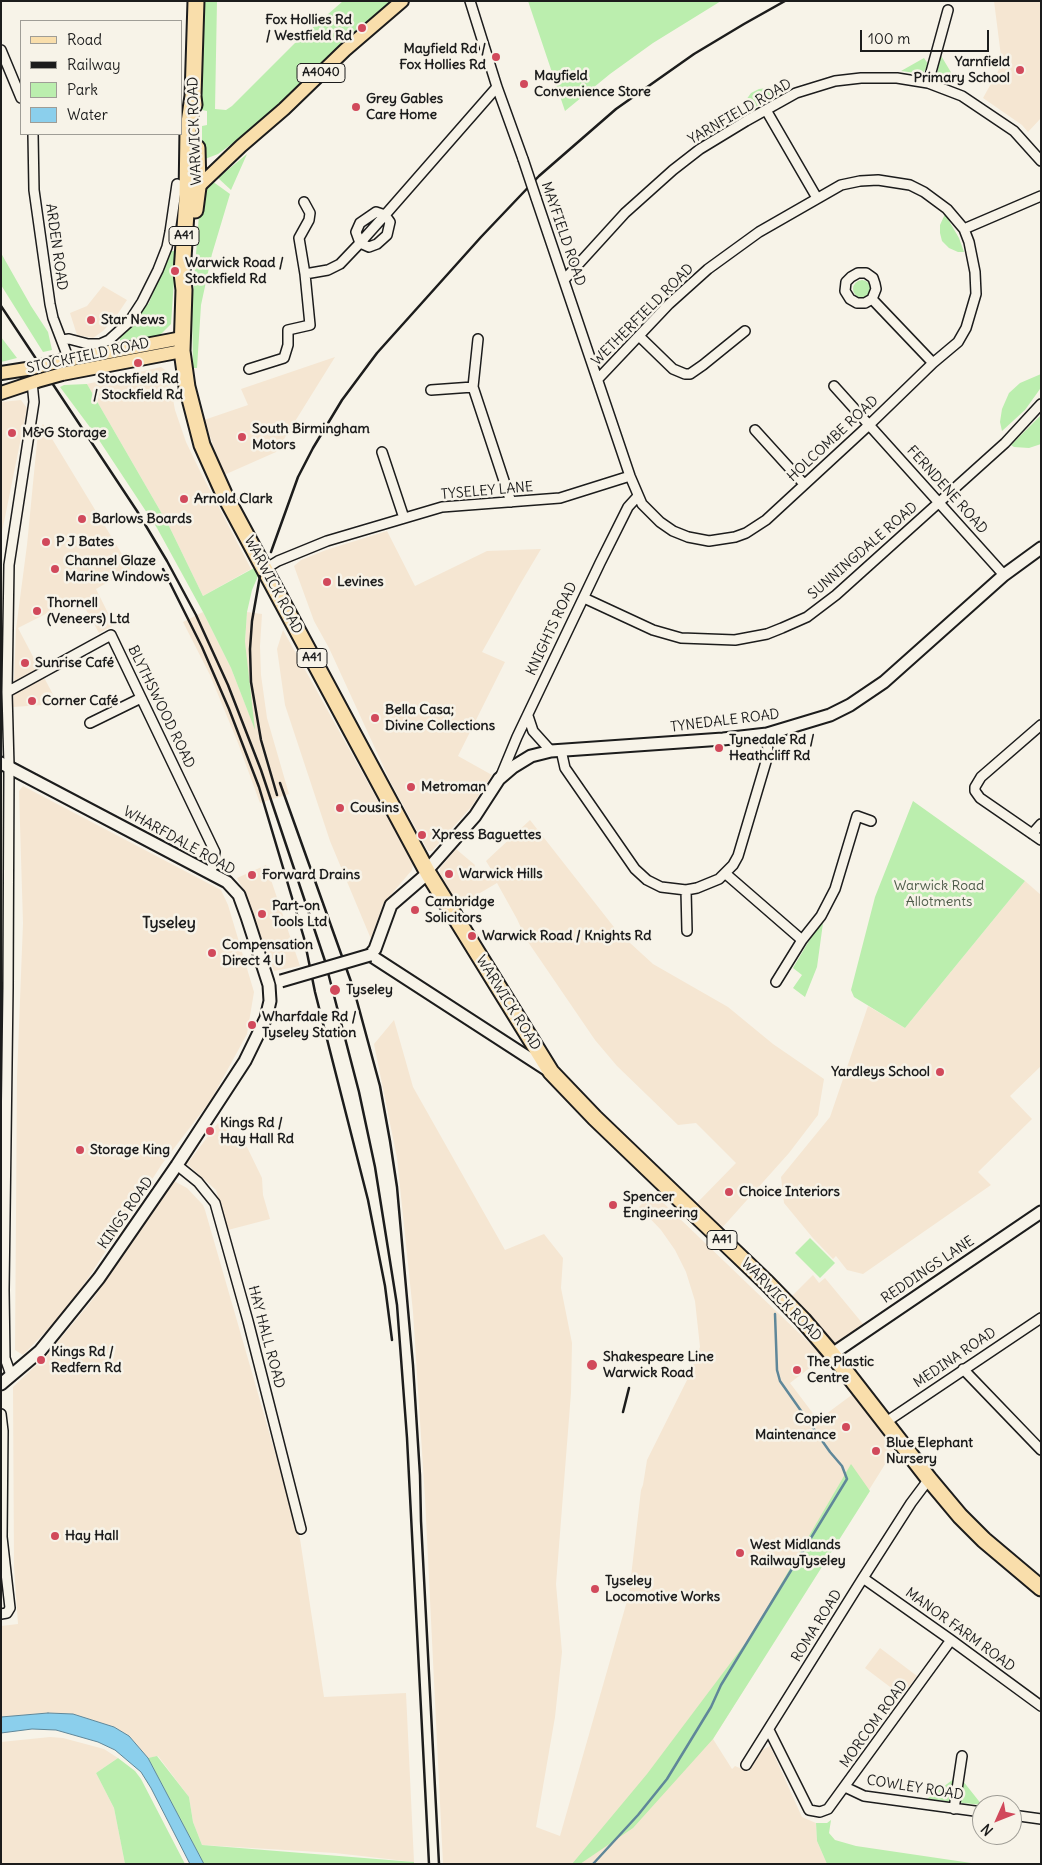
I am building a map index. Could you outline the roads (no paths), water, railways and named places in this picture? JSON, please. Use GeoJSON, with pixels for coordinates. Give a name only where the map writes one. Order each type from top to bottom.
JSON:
{"type":"FeatureCollection","features":[{"type":"Feature","properties":{"kind":"highway","name":"WARWICK ROAD"},"geometry":{"type":"LineString","coordinates":[[184,290],[188,272],[190,181],[188,129],[192,96],[196,1]]}},
{"type":"Feature","properties":{"kind":"highway","name":"WARWICK ROAD"},"geometry":{"type":"LineString","coordinates":[[190,181],[183,246],[182,345],[186,387],[202,445],[224,494],[428,873],[551,1072],[803,1320],[960,1516],[984,1540],[1041,1588]]}},
{"type":"Feature","properties":{"kind":"main road","name":"A4040"},"geometry":{"type":"LineString","coordinates":[[190,181],[241,146],[284,109],[345,50],[402,1]]}},
{"type":"Feature","properties":{"kind":"main road","name":"STOCKFIELD ROAD"},"geometry":{"type":"LineString","coordinates":[[1,373],[65,367],[182,345]]}},
{"type":"Feature","properties":{"kind":"main road","name":"STOCKFIELD ROAD"},"geometry":{"type":"LineString","coordinates":[[1,393],[35,381],[65,367]]}},
{"type":"Feature","properties":{"kind":"main road"},"geometry":{"type":"LineString","coordinates":[[30,369],[35,381]]}},
{"type":"Feature","properties":{"kind":"street","name":"MAYFIELD ROAD"},"geometry":{"type":"LineString","coordinates":[[470,1],[497,87],[630,476]]}},
{"type":"Feature","properties":{"kind":"street"},"geometry":{"type":"LineString","coordinates":[[928,83],[948,10]]}},
{"type":"Feature","properties":{"kind":"street"},"geometry":{"type":"LineString","coordinates":[[1,50],[20,96]]}},
{"type":"Feature","properties":{"kind":"street","name":"YARNFIELD ROAD"},"geometry":{"type":"LineString","coordinates":[[564,280],[626,213],[673,170],[700,149],[796,93],[835,81],[861,78],[889,78],[928,83],[962,96],[976,103],[1014,131],[1041,161]]}},
{"type":"Feature","properties":{"kind":"street"},"geometry":{"type":"LineString","coordinates":[[305,274],[328,270],[340,264],[497,87]]}},
{"type":"Feature","properties":{"kind":"street"},"geometry":{"type":"LineString","coordinates":[[766,110],[817,198]]}},
{"type":"Feature","properties":{"kind":"street","name":"ARDEN ROAD"},"geometry":{"type":"LineString","coordinates":[[34,135],[36,209],[50,304],[53,318],[62,340],[65,367]]}},
{"type":"Feature","properties":{"kind":"street","name":"WARWICK ROAD"},"geometry":{"type":"LineString","coordinates":[[62,340],[69,339],[88,344],[100,344],[129,322],[142,302],[158,270],[167,247],[170,232],[190,181]]}},
{"type":"Feature","properties":{"kind":"street","name":"WETHERFIELD ROAD"},"geometry":{"type":"LineString","coordinates":[[598,379],[669,304],[708,269],[759,232],[841,185],[860,181],[893,181],[910,185],[931,196],[947,209],[964,229]]}},
{"type":"Feature","properties":{"kind":"street"},"geometry":{"type":"LineString","coordinates":[[964,229],[1041,196]]}},
{"type":"Feature","properties":{"kind":"street"},"geometry":{"type":"LineString","coordinates":[[249,369],[284,358],[288,345],[288,330],[310,325],[305,274],[298,238],[309,220],[310,213],[304,202]]}},
{"type":"Feature","properties":{"kind":"street"},"geometry":{"type":"LineString","coordinates":[[376,212],[385,215],[390,222],[387,235],[377,244],[369,247],[360,243],[356,232],[360,223],[376,212]]}},
{"type":"Feature","properties":{"kind":"street","name":"HOLCOMBE ROAD"},"geometry":{"type":"LineString","coordinates":[[630,476],[638,496],[647,510],[673,531],[700,540],[728,539],[755,528],[958,342],[966,328],[974,300],[976,272],[972,251],[964,229]]}},
{"type":"Feature","properties":{"kind":"street"},"geometry":{"type":"LineString","coordinates":[[167,247],[183,246]]}},
{"type":"Feature","properties":{"kind":"street"},"geometry":{"type":"LineString","coordinates":[[872,299],[933,363]]}},
{"type":"Feature","properties":{"kind":"street"},"geometry":{"type":"LineString","coordinates":[[639,336],[673,369],[690,374],[745,332]]}},
{"type":"Feature","properties":{"kind":"street"},"geometry":{"type":"LineString","coordinates":[[478,339],[473,387],[511,502]]}},
{"type":"Feature","properties":{"kind":"street"},"geometry":{"type":"LineString","coordinates":[[11,1375],[5,1358],[4,1290],[5,764],[9,565],[34,402],[35,381]]}},
{"type":"Feature","properties":{"kind":"street","name":"FERNDENE ROAD"},"geometry":{"type":"LineString","coordinates":[[834,386],[1004,575]]}},
{"type":"Feature","properties":{"kind":"street"},"geometry":{"type":"LineString","coordinates":[[431,390],[473,387]]}},
{"type":"Feature","properties":{"kind":"street","name":"SUNNINGDALE ROAD"},"geometry":{"type":"LineString","coordinates":[[584,598],[653,630],[680,638],[735,640],[766,634],[807,616],[824,605],[1005,443],[1041,404]]}},
{"type":"Feature","properties":{"kind":"street"},"geometry":{"type":"LineString","coordinates":[[755,430],[804,484]]}},
{"type":"Feature","properties":{"kind":"street"},"geometry":{"type":"LineString","coordinates":[[382,452],[404,518]]}},
{"type":"Feature","properties":{"kind":"street","name":"TYSELEY LANE"},"geometry":{"type":"LineString","coordinates":[[264,569],[294,554],[327,542],[442,507],[560,498],[630,476]]}},
{"type":"Feature","properties":{"kind":"street","name":"KNIGHTS ROAD"},"geometry":{"type":"LineString","coordinates":[[370,955],[375,949],[391,906],[428,873],[430,867],[475,816],[500,779],[560,644],[622,518],[628,507],[638,496]]}},
{"type":"Feature","properties":{"kind":"street","name":"TYNEDALE ROAD"},"geometry":{"type":"LineString","coordinates":[[556,751],[767,734],[830,715],[850,705],[884,682],[1004,575],[1041,548]]}},
{"type":"Feature","properties":{"kind":"street","name":"BLYTHSWOOD ROAD"},"geometry":{"type":"LineString","coordinates":[[7,692],[111,635],[215,852],[211,873]]}},
{"type":"Feature","properties":{"kind":"street"},"geometry":{"type":"LineString","coordinates":[[90,722],[141,698]]}},
{"type":"Feature","properties":{"kind":"street"},"geometry":{"type":"LineString","coordinates":[[528,716],[533,732],[556,751],[565,768],[635,869],[647,880],[661,887],[686,890],[719,879],[726,874],[738,856],[768,755],[767,734]]}},
{"type":"Feature","properties":{"kind":"street"},"geometry":{"type":"LineString","coordinates":[[1041,725],[981,777],[975,786],[975,791],[980,798],[1041,840]]}},
{"type":"Feature","properties":{"kind":"street","name":"KNIGHTS ROAD"},"geometry":{"type":"LineString","coordinates":[[500,779],[513,767],[531,756],[556,751]]}},
{"type":"Feature","properties":{"kind":"street","name":"WHARFDALE ROAD"},"geometry":{"type":"LineString","coordinates":[[5,764],[227,882],[239,895],[269,985]]}},
{"type":"Feature","properties":{"kind":"street"},"geometry":{"type":"LineString","coordinates":[[776,982],[802,940],[821,916],[835,889],[857,816],[871,821]]}},
{"type":"Feature","properties":{"kind":"street"},"geometry":{"type":"LineString","coordinates":[[1032,834],[1041,824]]}},
{"type":"Feature","properties":{"kind":"street"},"geometry":{"type":"LineString","coordinates":[[726,874],[802,940]]}},
{"type":"Feature","properties":{"kind":"street"},"geometry":{"type":"LineString","coordinates":[[686,890],[687,932]]}},
{"type":"Feature","properties":{"kind":"street"},"geometry":{"type":"LineString","coordinates":[[269,985],[370,955],[551,1072]]}},
{"type":"Feature","properties":{"kind":"street","name":"KINGS ROAD"},"geometry":{"type":"LineString","coordinates":[[1,1384],[40,1351],[71,1315],[100,1278],[177,1166],[257,1038],[266,1018],[270,1001],[269,985]]}},
{"type":"Feature","properties":{"kind":"street"},"geometry":{"type":"LineString","coordinates":[[500,1039],[519,1044],[530,1039]]}},
{"type":"Feature","properties":{"kind":"street","name":"HAY HALL ROAD"},"geometry":{"type":"LineString","coordinates":[[177,1166],[198,1182],[215,1203],[248,1321],[301,1530]]}},
{"type":"Feature","properties":{"kind":"street","name":"REDDINGS LANE"},"geometry":{"type":"LineString","coordinates":[[832,1354],[1041,1212]]}},
{"type":"Feature","properties":{"kind":"street","name":"MEDINA ROAD"},"geometry":{"type":"LineString","coordinates":[[886,1422],[1041,1318]]}},
{"type":"Feature","properties":{"kind":"street"},"geometry":{"type":"LineString","coordinates":[[963,1369],[1041,1450]]}},
{"type":"Feature","properties":{"kind":"street"},"geometry":{"type":"LineString","coordinates":[[1,1414],[3,1430],[2,1537],[10,1608],[7,1613],[1,1614]]}},
{"type":"Feature","properties":{"kind":"street","name":"ROMA ROAD"},"geometry":{"type":"LineString","coordinates":[[746,1765],[910,1503],[929,1479]]}},
{"type":"Feature","properties":{"kind":"street","name":"MANOR FARM ROAD"},"geometry":{"type":"LineString","coordinates":[[863,1578],[1041,1706]]}},
{"type":"Feature","properties":{"kind":"street","name":"MORCOM ROAD"},"geometry":{"type":"LineString","coordinates":[[768,1730],[809,1810],[820,1812],[828,1809],[951,1640]]}},
{"type":"Feature","properties":{"kind":"street"},"geometry":{"type":"LineString","coordinates":[[954,1809],[962,1756]]}},
{"type":"Feature","properties":{"kind":"street","name":"COWLEY ROAD"},"geometry":{"type":"LineString","coordinates":[[845,1787],[864,1796],[972,1811]]}},
{"type":"Feature","properties":{"kind":"street"},"geometry":{"type":"LineString","coordinates":[[1022,1816],[1041,1819]]}},
{"type":"Feature","properties":{"kind":"water"},"geometry":{"type":"Polygon","coordinates":[[[48,1713],[73,1714],[114,1727],[129,1736],[148,1758],[204,1864],[190,1864],[141,1772],[115,1750],[98,1742],[56,1730],[32,1729],[1,1733],[1,1717],[48,1713]]]}},
{"type":"Feature","properties":{"kind":"waterway"},"geometry":{"type":"LineString","coordinates":[[593,1864],[638,1815],[667,1779],[711,1707],[721,1685],[847,1479],[842,1466],[780,1381],[777,1370],[775,1314]]}},
{"type":"Feature","properties":{"kind":"railway"},"geometry":{"type":"LineString","coordinates":[[271,552],[298,477],[342,400],[377,353],[481,237],[539,176],[616,109],[694,54],[785,1]]}},
{"type":"Feature","properties":{"kind":"railway"},"geometry":{"type":"LineString","coordinates":[[1,306],[137,511],[196,615],[228,685],[261,770],[325,961],[359,1092],[375,1167],[397,1305],[407,1438],[429,1864]]}},
{"type":"Feature","properties":{"kind":"railway"},"geometry":{"type":"LineString","coordinates":[[163,569],[202,647],[229,709],[259,787],[304,938],[315,992],[368,1200],[385,1286],[392,1340]]}},
{"type":"Feature","properties":{"kind":"railway"},"geometry":{"type":"LineString","coordinates":[[260,576],[252,621],[250,649],[251,682],[261,740],[277,795]]}},
{"type":"Feature","properties":{"kind":"railway"},"geometry":{"type":"LineString","coordinates":[[280,783],[354,990],[380,1086],[397,1187],[413,1365],[420,1475],[439,1864]]}},
{"type":"Feature","properties":{"kind":"railway"},"geometry":{"type":"LineString","coordinates":[[623,1412],[629,1388]]}},
{"type":"Feature","properties":{"kind":"place","name":"Fox Hollies Rd / Westfield Rd"},"geometry":{"type":"Point","coordinates":[362,28]}},
{"type":"Feature","properties":{"kind":"place","name":"Mayfield Rd / Fox Hollies Rd"},"geometry":{"type":"Point","coordinates":[496,57]}},
{"type":"Feature","properties":{"kind":"place","name":"Yarnfield Primary School"},"geometry":{"type":"Point","coordinates":[1020,70]}},
{"type":"Feature","properties":{"kind":"place","name":"Mayfield Convenience Store"},"geometry":{"type":"Point","coordinates":[524,84]}},
{"type":"Feature","properties":{"kind":"place","name":"Grey Gables Care Home"},"geometry":{"type":"Point","coordinates":[356,107]}},
{"type":"Feature","properties":{"kind":"place","name":"Warwick Road / Stockfield Rd"},"geometry":{"type":"Point","coordinates":[175,271]}},
{"type":"Feature","properties":{"kind":"place","name":"Star News"},"geometry":{"type":"Point","coordinates":[91,320]}},
{"type":"Feature","properties":{"kind":"place","name":"Stockfield Rd / Stockfield Rd"},"geometry":{"type":"Point","coordinates":[138,363]}},
{"type":"Feature","properties":{"kind":"place","name":"M&G Storage"},"geometry":{"type":"Point","coordinates":[12,433]}},
{"type":"Feature","properties":{"kind":"place","name":"South Birmingham Motors"},"geometry":{"type":"Point","coordinates":[242,437]}},
{"type":"Feature","properties":{"kind":"place","name":"Arnold Clark"},"geometry":{"type":"Point","coordinates":[184,499]}},
{"type":"Feature","properties":{"kind":"place","name":"Barlows Boards"},"geometry":{"type":"Point","coordinates":[82,519]}},
{"type":"Feature","properties":{"kind":"place","name":"P J Bates"},"geometry":{"type":"Point","coordinates":[46,542]}},
{"type":"Feature","properties":{"kind":"place","name":"Channel Glaze Marine Windows"},"geometry":{"type":"Point","coordinates":[55,569]}},
{"type":"Feature","properties":{"kind":"place","name":"Levines"},"geometry":{"type":"Point","coordinates":[327,582]}},
{"type":"Feature","properties":{"kind":"place","name":"Thornell (Veneers) Ltd"},"geometry":{"type":"Point","coordinates":[37,611]}},
{"type":"Feature","properties":{"kind":"place","name":"Sunrise Café"},"geometry":{"type":"Point","coordinates":[25,663]}},
{"type":"Feature","properties":{"kind":"place","name":"Corner Café"},"geometry":{"type":"Point","coordinates":[32,701]}},
{"type":"Feature","properties":{"kind":"place","name":"Bella Casa; Divine Collections"},"geometry":{"type":"Point","coordinates":[375,718]}},
{"type":"Feature","properties":{"kind":"place","name":"Tynedale Rd / Heathcliff Rd"},"geometry":{"type":"Point","coordinates":[719,748]}},
{"type":"Feature","properties":{"kind":"place","name":"Metroman"},"geometry":{"type":"Point","coordinates":[411,787]}},
{"type":"Feature","properties":{"kind":"place","name":"Cousins"},"geometry":{"type":"Point","coordinates":[340,808]}},
{"type":"Feature","properties":{"kind":"place","name":"Xpress Baguettes"},"geometry":{"type":"Point","coordinates":[422,835]}},
{"type":"Feature","properties":{"kind":"place","name":"Warwick Hills"},"geometry":{"type":"Point","coordinates":[449,874]}},
{"type":"Feature","properties":{"kind":"place","name":"Forward Drains"},"geometry":{"type":"Point","coordinates":[252,875]}},
{"type":"Feature","properties":{"kind":"place","name":"Cambridge Solicitors"},"geometry":{"type":"Point","coordinates":[415,910]}},
{"type":"Feature","properties":{"kind":"place","name":"Part-on Tools Ltd"},"geometry":{"type":"Point","coordinates":[262,914]}},
{"type":"Feature","properties":{"kind":"place","name":"Warwick Road / Knights Rd"},"geometry":{"type":"Point","coordinates":[472,936]}},
{"type":"Feature","properties":{"kind":"place","name":"Compensation Direct 4 U"},"geometry":{"type":"Point","coordinates":[212,953]}},
{"type":"Feature","properties":{"kind":"place","name":"Tyseley"},"geometry":{"type":"Point","coordinates":[335,990]}},
{"type":"Feature","properties":{"kind":"place","name":"Wharfdale Rd / Tyseley Station"},"geometry":{"type":"Point","coordinates":[252,1025]}},
{"type":"Feature","properties":{"kind":"place","name":"Yardleys School"},"geometry":{"type":"Point","coordinates":[940,1072]}},
{"type":"Feature","properties":{"kind":"place","name":"Kings Rd / Hay Hall Rd"},"geometry":{"type":"Point","coordinates":[210,1131]}},
{"type":"Feature","properties":{"kind":"place","name":"Storage King"},"geometry":{"type":"Point","coordinates":[80,1150]}},
{"type":"Feature","properties":{"kind":"place","name":"Choice Interiors"},"geometry":{"type":"Point","coordinates":[729,1192]}},
{"type":"Feature","properties":{"kind":"place","name":"Spencer Engineering"},"geometry":{"type":"Point","coordinates":[613,1205]}},
{"type":"Feature","properties":{"kind":"place","name":"Kings Rd / Redfern Rd"},"geometry":{"type":"Point","coordinates":[41,1360]}},
{"type":"Feature","properties":{"kind":"place","name":"Shakespeare Line Warwick Road"},"geometry":{"type":"Point","coordinates":[592,1365]}},
{"type":"Feature","properties":{"kind":"place","name":"The Plastic Centre"},"geometry":{"type":"Point","coordinates":[797,1370]}},
{"type":"Feature","properties":{"kind":"place","name":"Copier Maintenance"},"geometry":{"type":"Point","coordinates":[846,1427]}},
{"type":"Feature","properties":{"kind":"place","name":"Blue Elephant Nursery"},"geometry":{"type":"Point","coordinates":[876,1451]}},
{"type":"Feature","properties":{"kind":"place","name":"Hay Hall"},"geometry":{"type":"Point","coordinates":[55,1536]}},
{"type":"Feature","properties":{"kind":"place","name":"West Midlands RailwayTyseley"},"geometry":{"type":"Point","coordinates":[740,1553]}},
{"type":"Feature","properties":{"kind":"place","name":"Tyseley Locomotive Works"},"geometry":{"type":"Point","coordinates":[595,1589]}},
{"type":"Feature","properties":{"kind":"district","name":"Tyseley"},"geometry":{"type":"Point","coordinates":[169,923]}},
{"type":"Feature","properties":{"kind":"park label","name":"Warwick Road Allotments"},"geometry":{"type":"Point","coordinates":[939,894]}}]}
